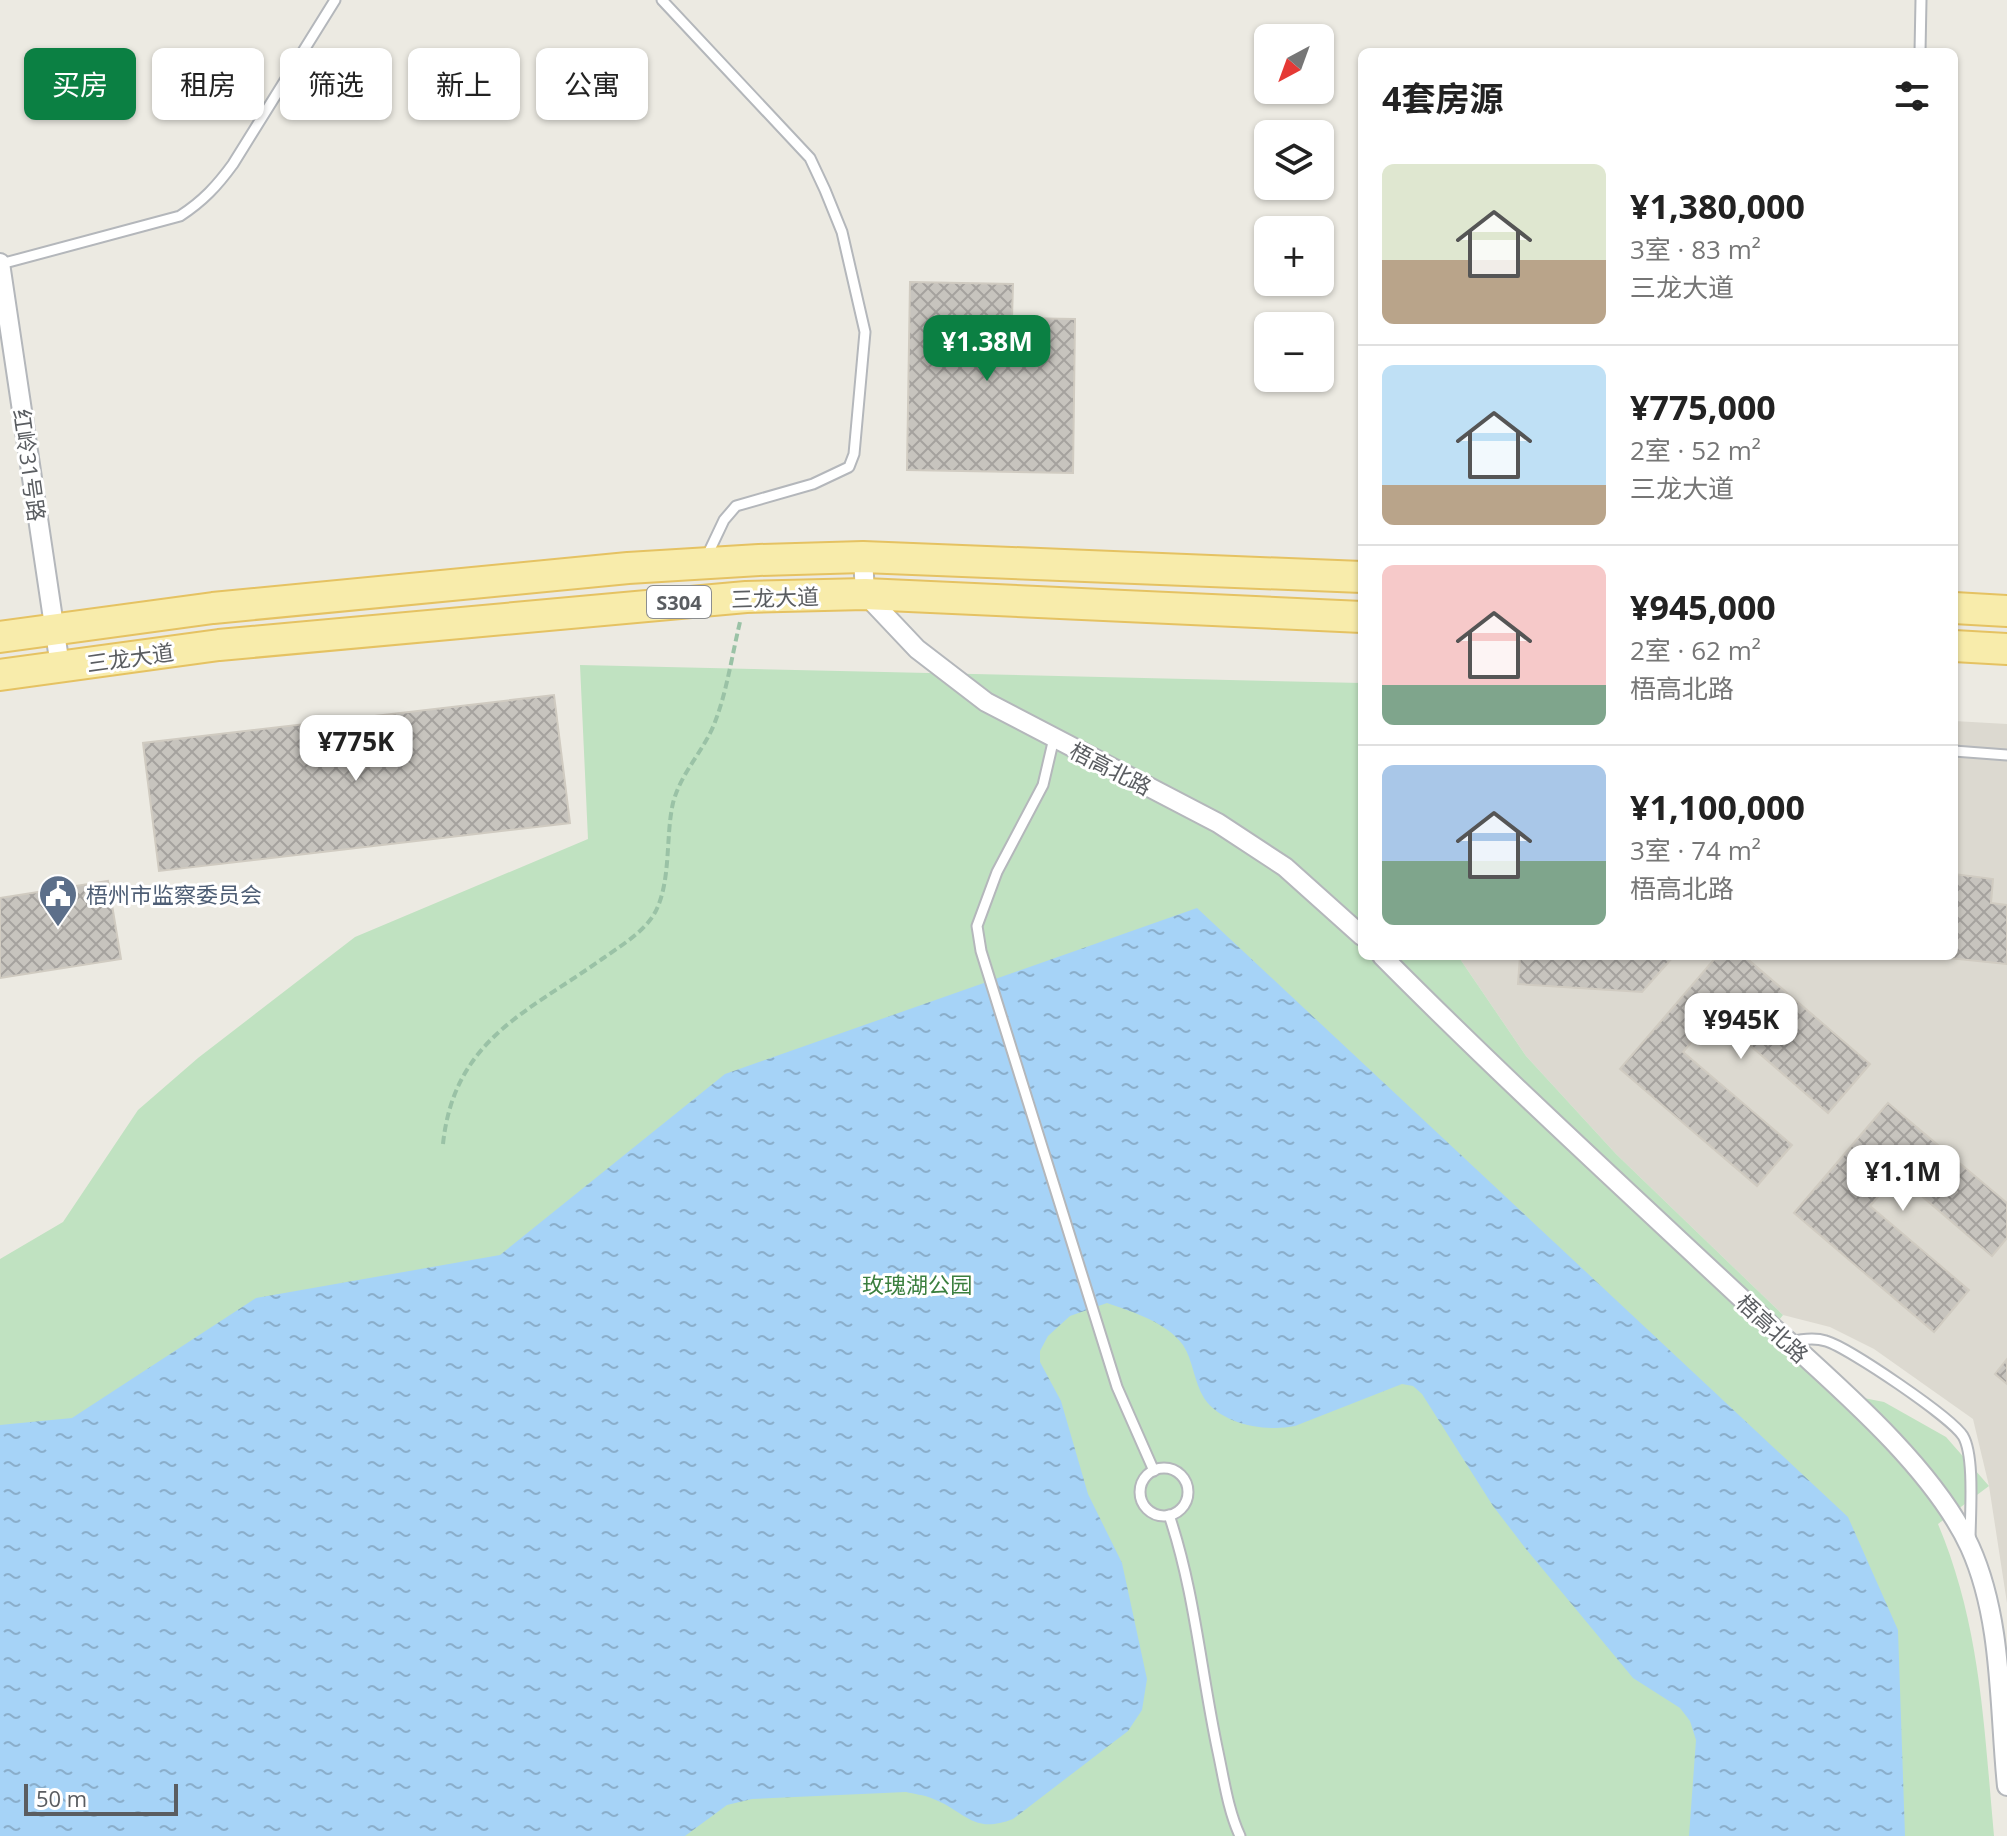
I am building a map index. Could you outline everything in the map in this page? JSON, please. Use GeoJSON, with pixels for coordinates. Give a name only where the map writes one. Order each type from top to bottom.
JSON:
{"type":"FeatureCollection","features":[{"type":"Feature","properties":{"kind":"main road","name":"三龙大道"},"geometry":{"type":"LineString","coordinates":[[0,637],[213,608],[628,568],[863,557],[1358,577]]}},
{"type":"Feature","properties":{"kind":"main road","name":"三龙大道"},"geometry":{"type":"LineString","coordinates":[[0,675],[219,645],[746,597],[865,594],[1358,617]]}},
{"type":"Feature","properties":{"kind":"main road"},"geometry":{"type":"LineString","coordinates":[[1958,608],[2007,611]]}},
{"type":"Feature","properties":{"kind":"main road"},"geometry":{"type":"LineString","coordinates":[[1958,646],[2007,649]]}},
{"type":"Feature","properties":{"kind":"street","name":"红岭31号路"},"geometry":{"type":"LineString","coordinates":[[0,263],[60,666]]}},
{"type":"Feature","properties":{"kind":"street"},"geometry":{"type":"LineString","coordinates":[[863,557],[865,594]]}},
{"type":"Feature","properties":{"kind":"street","name":"梧高北路"},"geometry":{"type":"LineString","coordinates":[[865,594],[917,649],[975,693],[1054,738],[1218,823],[1285,867],[1358,932]]}},
{"type":"Feature","properties":{"kind":"street","name":"梧高北路"},"geometry":{"type":"LineString","coordinates":[[1386,960],[1467,1042],[1788,1342],[1910,1463],[1951,1514],[1971,1548],[1985,1594],[2000,1687],[2007,1786]]}},
{"type":"Feature","properties":{"kind":"lane"},"geometry":{"type":"LineString","coordinates":[[0,263],[180,216],[199,203],[216,188],[233,164],[335,0]]}},
{"type":"Feature","properties":{"kind":"lane"},"geometry":{"type":"LineString","coordinates":[[662,0],[810,158],[842,232],[865,332],[854,454],[849,467],[830,479],[736,506],[724,520],[702,565]]}},
{"type":"Feature","properties":{"kind":"lane"},"geometry":{"type":"LineString","coordinates":[[1920,48],[1921,0]]}},
{"type":"Feature","properties":{"kind":"lane"},"geometry":{"type":"LineString","coordinates":[[1054,738],[1043,785],[997,872],[977,926],[981,951],[1112,1370],[1154,1471]]}},
{"type":"Feature","properties":{"kind":"lane"},"geometry":{"type":"LineString","coordinates":[[1958,751],[2007,755]]}},
{"type":"Feature","properties":{"kind":"lane"},"geometry":{"type":"LineString","coordinates":[[1788,1342],[1808,1338],[1839,1348],[1932,1409],[1963,1436],[1968,1454],[1971,1548]]}},
{"type":"Feature","properties":{"kind":"lane"},"geometry":{"type":"LineString","coordinates":[[1154,1471],[1177,1472],[1187,1484],[1183,1507],[1169,1515],[1155,1513],[1143,1503],[1143,1481],[1154,1471]]}},
{"type":"Feature","properties":{"kind":"lane"},"geometry":{"type":"LineString","coordinates":[[1169,1515],[1186,1571],[1210,1715],[1231,1811],[1240,1836]]}},
{"type":"Feature","properties":{"kind":"path"},"geometry":{"type":"LineString","coordinates":[[443,1144],[450,1101],[492,1036],[515,1015],[622,945],[652,917],[661,897],[676,793],[715,724],[746,597]]}},
{"type":"Feature","properties":{"kind":"shaded area"},"geometry":{"type":"Polygon","coordinates":[[[1958,721],[2007,724],[2007,1603],[1989,1486],[1973,1419],[1874,1349],[1830,1327],[1783,1315],[1616,1154],[1526,1056],[1461,960],[1958,960],[1958,721]]]}},
{"type":"Feature","properties":{"kind":"green space","name":"玫瑰湖公园"},"geometry":{"type":"Polygon","coordinates":[[[580,665],[1358,683],[1358,960],[1461,960],[1526,1056],[1616,1154],[1783,1315],[1767,1335],[1828,1391],[1884,1402],[1946,1437],[1989,1486],[1938,1524],[1952,1562],[1972,1639],[1994,1836],[0,1836],[0,1259],[63,1222],[138,1110],[198,1058],[355,937],[588,839],[580,665]]]}},
{"type":"Feature","properties":{"kind":"water"},"geometry":{"type":"Polygon","coordinates":[[[1197,908],[1848,1517],[1898,1630],[1905,1836],[1689,1836],[1696,1740],[1690,1721],[1680,1708],[1633,1678],[1526,1549],[1493,1506],[1422,1394],[1413,1386],[1402,1384],[1295,1426],[1271,1428],[1245,1424],[1222,1415],[1204,1398],[1186,1351],[1176,1337],[1148,1319],[1107,1303],[1070,1316],[1048,1336],[1040,1351],[1040,1362],[1061,1401],[1088,1494],[1122,1563],[1147,1679],[1142,1710],[1128,1731],[1013,1819],[978,1823],[943,1803],[906,1792],[752,1799],[727,1805],[685,1836],[0,1836],[0,1425],[72,1418],[256,1298],[500,1255],[725,1074],[1197,908]]]}},
{"type":"Feature","properties":{"kind":"building"},"geometry":{"type":"Polygon","coordinates":[[[910,282],[1013,284],[1012,318],[1075,319],[1073,473],[907,470],[910,282]]]}},
{"type":"Feature","properties":{"kind":"building"},"geometry":{"type":"Polygon","coordinates":[[[554,695],[570,823],[159,871],[143,743],[554,695]]]}},
{"type":"Feature","properties":{"kind":"building"},"geometry":{"type":"Polygon","coordinates":[[[1958,875],[1993,879],[1991,903],[2007,905],[2007,964],[1958,959],[1958,875]]]}},
{"type":"Feature","properties":{"kind":"building","name":"梧州市监察委员会"},"geometry":{"type":"Polygon","coordinates":[[[108,881],[121,959],[0,978],[0,898],[108,881]]]}},
{"type":"Feature","properties":{"kind":"building"},"geometry":{"type":"Polygon","coordinates":[[[1520,960],[1670,960],[1642,992],[1518,984],[1520,960]]]}},
{"type":"Feature","properties":{"kind":"building"},"geometry":{"type":"Polygon","coordinates":[[[1714,960],[1749,960],[1870,1064],[1828,1113],[1715,1015],[1683,1052],[1792,1145],[1757,1186],[1620,1069],[1714,960]]]}},
{"type":"Feature","properties":{"kind":"building"},"geometry":{"type":"Polygon","coordinates":[[[1888,1103],[2007,1203],[2007,1238],[1992,1256],[1897,1175],[1870,1206],[1969,1290],[1934,1332],[1794,1213],[1888,1103]]]}},
{"type":"Feature","properties":{"kind":"building"},"geometry":{"type":"Polygon","coordinates":[[[2007,1359],[2007,1384],[1995,1374],[2007,1359]]]}},
{"type":"Feature","properties":{"kind":"place","name":"梧州市监察委员会"},"geometry":{"type":"Point","coordinates":[58,928]}}]}
